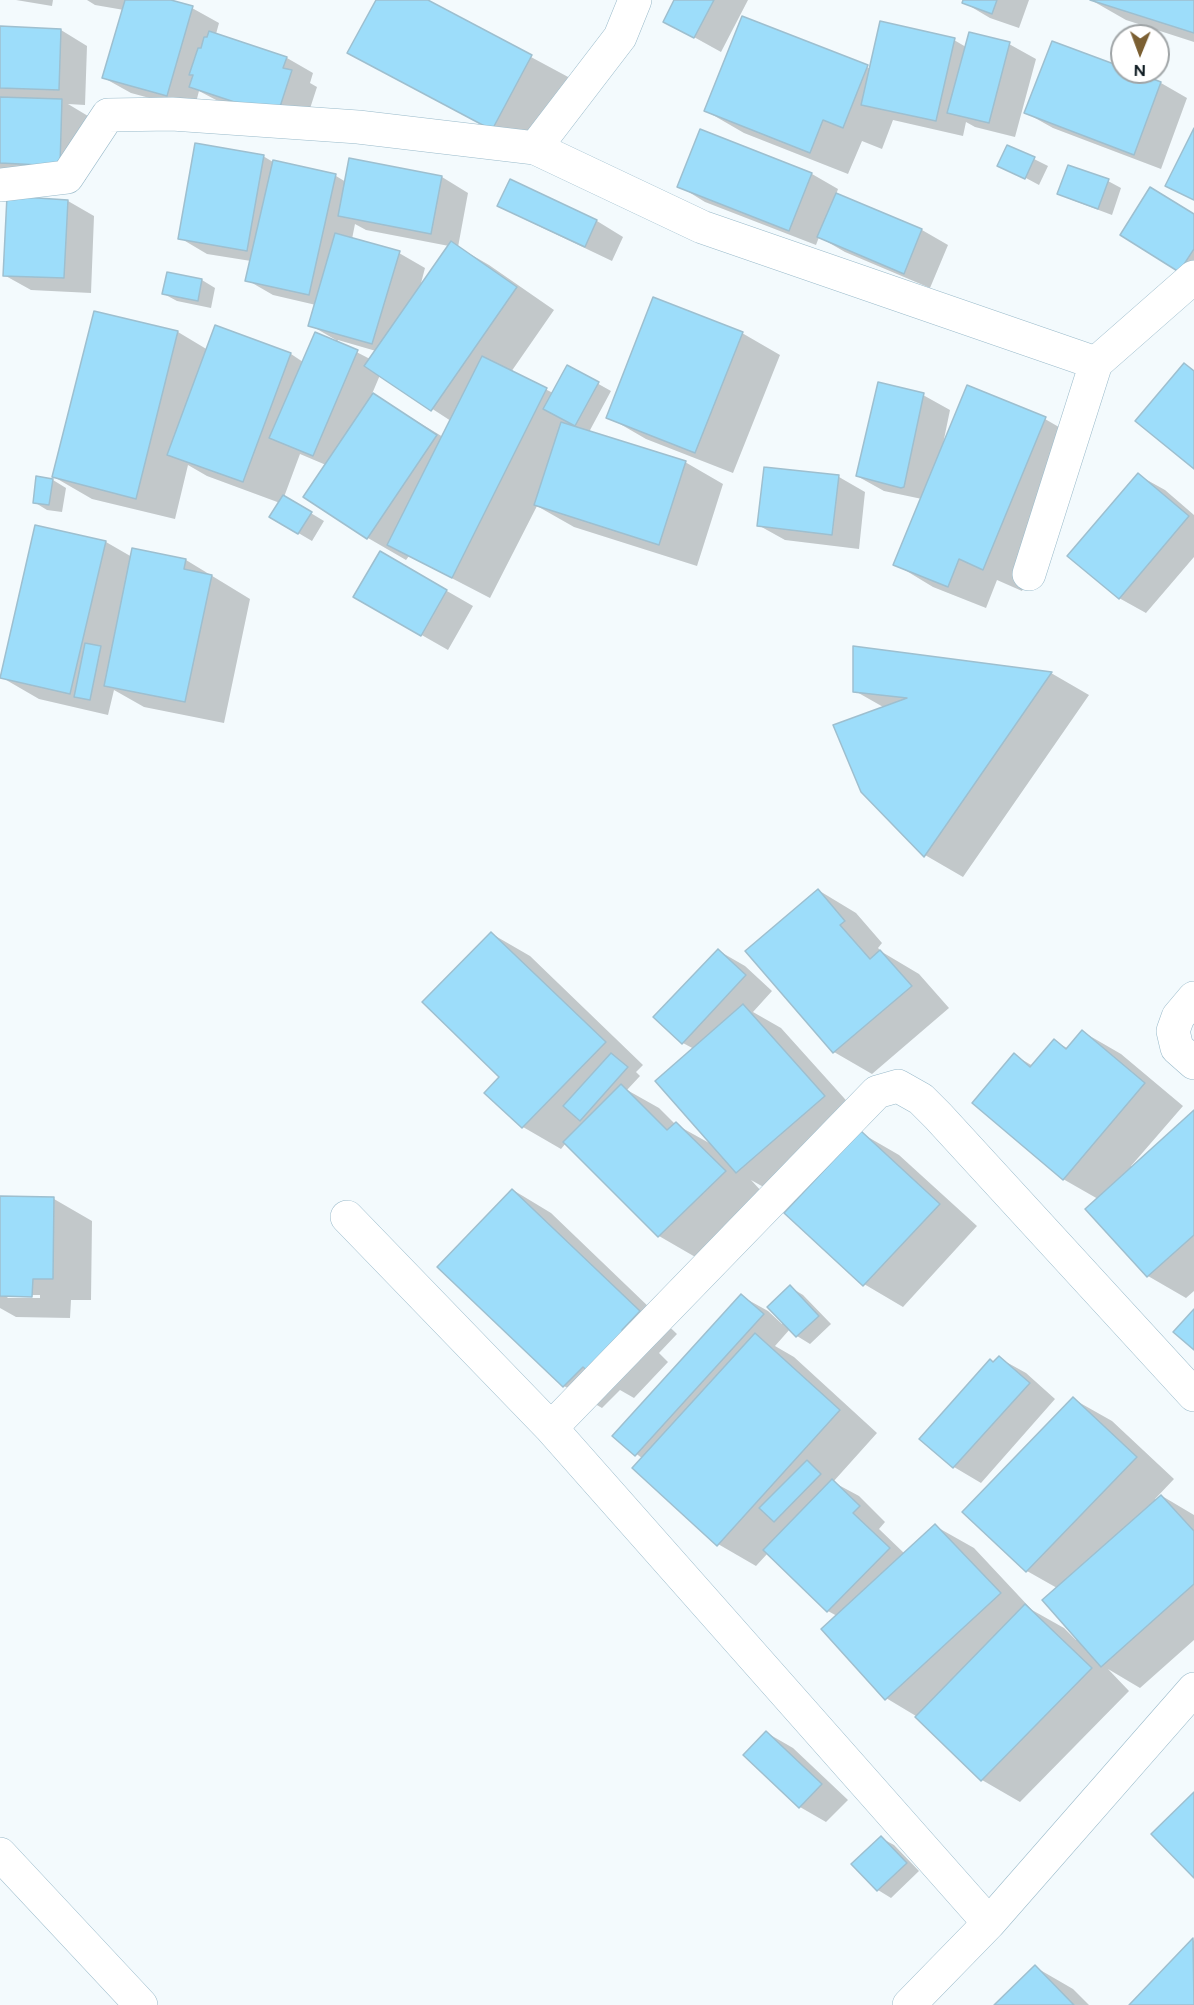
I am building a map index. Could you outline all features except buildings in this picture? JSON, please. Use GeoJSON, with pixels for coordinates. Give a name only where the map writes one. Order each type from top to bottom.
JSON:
{"type":"FeatureCollection","features":[{"type":"Feature","properties":{"kind":"street"},"geometry":{"type":"LineString","coordinates":[[535,148],[620,37],[634,0]]}},
{"type":"Feature","properties":{"kind":"street"},"geometry":{"type":"LineString","coordinates":[[0,185],[67,177],[108,115],[172,114],[358,127],[535,148],[702,227],[1096,363]]}},
{"type":"Feature","properties":{"kind":"street"},"geometry":{"type":"LineString","coordinates":[[1029,574],[1096,363],[1194,277]]}},
{"type":"Feature","properties":{"kind":"street"},"geometry":{"type":"LineString","coordinates":[[1194,998],[1178,1017],[1173,1031],[1177,1048],[1194,1063]]}},
{"type":"Feature","properties":{"kind":"street"},"geometry":{"type":"LineString","coordinates":[[551,1428],[876,1092],[898,1086],[921,1100],[938,1116],[1194,1395]]}},
{"type":"Feature","properties":{"kind":"street"},"geometry":{"type":"LineString","coordinates":[[347,1216],[551,1428],[989,1923]]}},
{"type":"Feature","properties":{"kind":"street"},"geometry":{"type":"LineString","coordinates":[[909,2005],[989,1923],[1194,1689]]}},
{"type":"Feature","properties":{"kind":"street"},"geometry":{"type":"LineString","coordinates":[[0,1854],[141,2005]]}}]}
